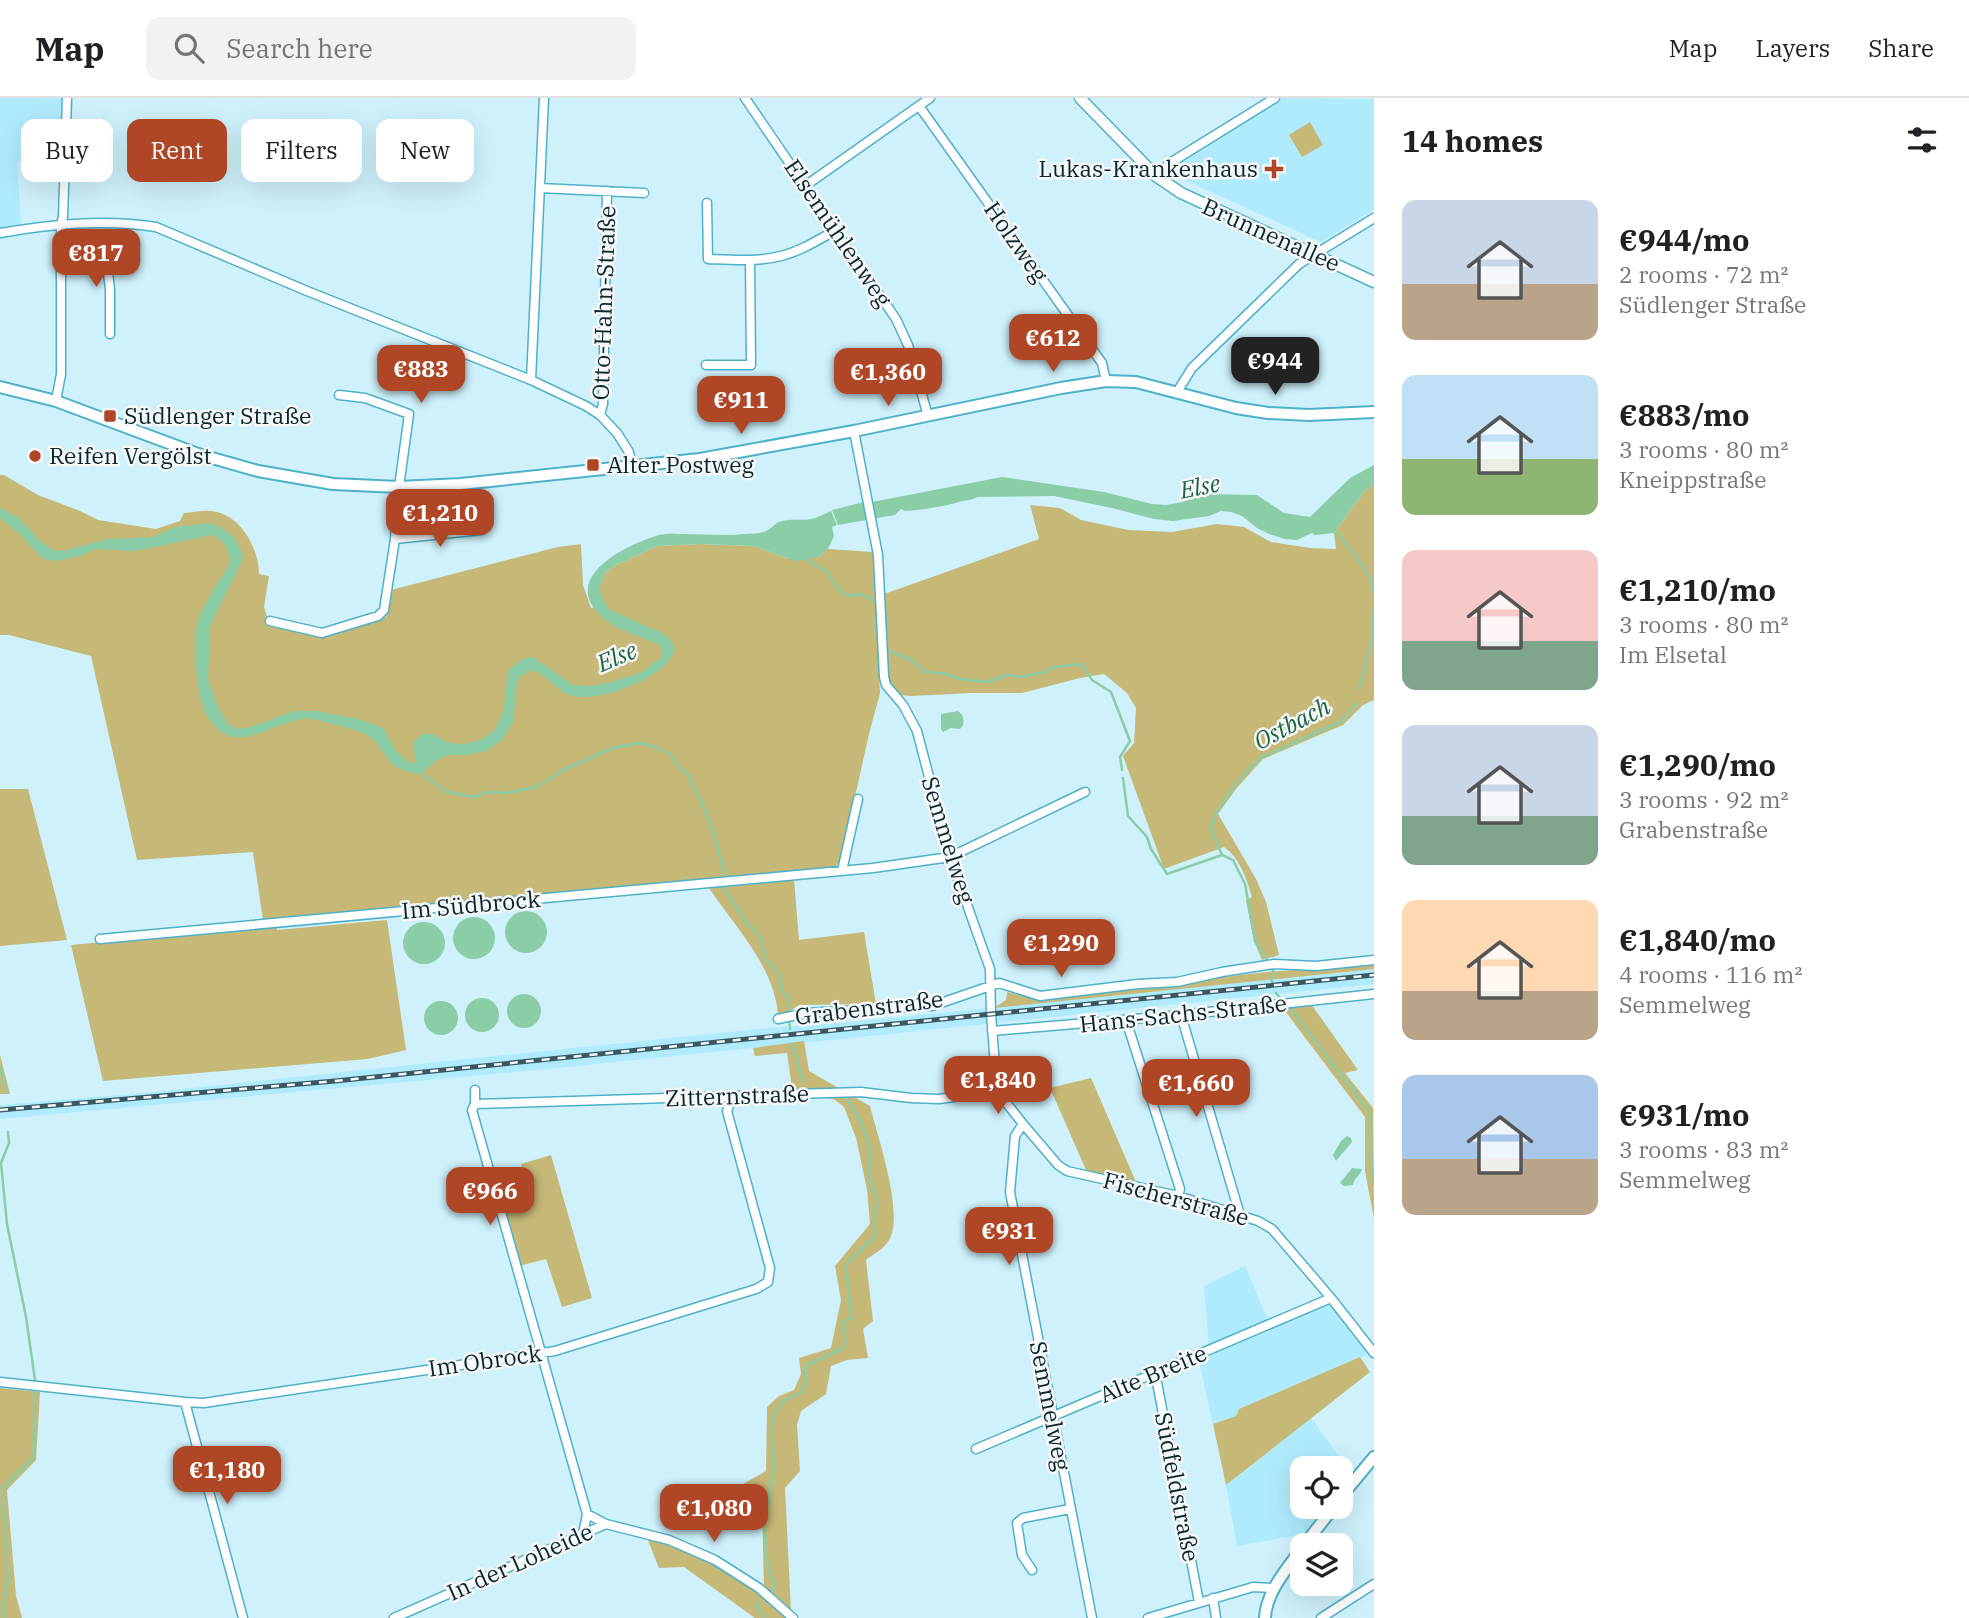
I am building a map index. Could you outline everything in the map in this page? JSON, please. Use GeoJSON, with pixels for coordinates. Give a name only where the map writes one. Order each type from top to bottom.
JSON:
{"type":"FeatureCollection","features":[{"type":"Feature","properties":{"kind":"main road"},"geometry":{"type":"LineString","coordinates":[[0,387],[56,401],[198,454],[258,471],[307,481],[399,487],[461,484],[700,459],[1106,381],[1136,382],[1236,408],[1268,413],[1341,415],[1374,412]]}},
{"type":"Feature","properties":{"kind":"main road"},"geometry":{"type":"LineString","coordinates":[[1353,1483],[1374,1458]]}},
{"type":"Feature","properties":{"kind":"main road"},"geometry":{"type":"LineString","coordinates":[[1314,1533],[1325,1519]]}},
{"type":"Feature","properties":{"kind":"main road"},"geometry":{"type":"LineString","coordinates":[[1265,1618],[1265,1607],[1274,1588],[1290,1565]]}},
{"type":"Feature","properties":{"kind":"street"},"geometry":{"type":"LineString","coordinates":[[56,401],[61,374],[61,225],[67,98]]}},
{"type":"Feature","properties":{"kind":"street"},"geometry":{"type":"LineString","coordinates":[[531,380],[544,98]]}},
{"type":"Feature","properties":{"kind":"street","name":"Elsemühlenweg"},"geometry":{"type":"LineString","coordinates":[[745,98],[891,310],[903,333],[928,416]]}},
{"type":"Feature","properties":{"kind":"street"},"geometry":{"type":"LineString","coordinates":[[805,186],[930,98]]}},
{"type":"Feature","properties":{"kind":"street","name":"Brunnenallee"},"geometry":{"type":"LineString","coordinates":[[1080,98],[1156,176],[1191,199],[1374,282]]}},
{"type":"Feature","properties":{"kind":"street"},"geometry":{"type":"LineString","coordinates":[[1156,176],[1170,163],[1275,98]]}},
{"type":"Feature","properties":{"kind":"street","name":"Holzweg"},"geometry":{"type":"LineString","coordinates":[[919,106],[1102,363],[1106,381]]}},
{"type":"Feature","properties":{"kind":"street","name":"Otto-Hahn-Straße"},"geometry":{"type":"LineString","coordinates":[[540,188],[644,193]]}},
{"type":"Feature","properties":{"kind":"street","name":"Otto-Hahn-Straße"},"geometry":{"type":"LineString","coordinates":[[600,415],[603,404],[607,191]]}},
{"type":"Feature","properties":{"kind":"street"},"geometry":{"type":"LineString","coordinates":[[707,203],[708,259],[750,260],[780,257],[809,246],[836,230]]}},
{"type":"Feature","properties":{"kind":"street"},"geometry":{"type":"LineString","coordinates":[[1177,392],[1192,368],[1300,264],[1374,218]]}},
{"type":"Feature","properties":{"kind":"street"},"geometry":{"type":"LineString","coordinates":[[0,233],[91,223],[156,227],[307,291],[531,380],[586,406],[600,415],[626,445],[632,467]]}},
{"type":"Feature","properties":{"kind":"street"},"geometry":{"type":"LineString","coordinates":[[706,365],[751,365],[750,260]]}},
{"type":"Feature","properties":{"kind":"street"},"geometry":{"type":"LineString","coordinates":[[62,264],[107,264],[110,334]]}},
{"type":"Feature","properties":{"kind":"street"},"geometry":{"type":"LineString","coordinates":[[270,621],[322,634],[378,616],[384,610],[409,414],[365,398],[339,395]]}},
{"type":"Feature","properties":{"kind":"street","name":"Semmelweg"},"geometry":{"type":"LineString","coordinates":[[854,431],[878,555],[884,677],[886,685],[903,705],[917,731],[950,857],[990,970],[998,1091]]}},
{"type":"Feature","properties":{"kind":"street"},"geometry":{"type":"LineString","coordinates":[[395,539],[481,530]]}},
{"type":"Feature","properties":{"kind":"street","name":"Im Südbrock"},"geometry":{"type":"LineString","coordinates":[[100,939],[842,871],[950,857],[1085,792]]}},
{"type":"Feature","properties":{"kind":"street"},"geometry":{"type":"LineString","coordinates":[[842,871],[858,799]]}},
{"type":"Feature","properties":{"kind":"street","name":"Grabenstraße"},"geometry":{"type":"LineString","coordinates":[[778,1019],[806,1013],[932,1006],[999,984],[1040,996],[1177,982],[1274,964],[1316,966],[1374,961]]}},
{"type":"Feature","properties":{"kind":"street","name":"Hans-Sachs-Straße"},"geometry":{"type":"LineString","coordinates":[[992,1031],[1181,1015],[1374,994]]}},
{"type":"Feature","properties":{"kind":"street"},"geometry":{"type":"LineString","coordinates":[[1181,1015],[1240,1215]]}},
{"type":"Feature","properties":{"kind":"street"},"geometry":{"type":"LineString","coordinates":[[1126,1020],[1180,1189],[1178,1196]]}},
{"type":"Feature","properties":{"kind":"street"},"geometry":{"type":"LineString","coordinates":[[475,1090],[472,1110],[587,1514],[583,1534]]}},
{"type":"Feature","properties":{"kind":"street"},"geometry":{"type":"LineString","coordinates":[[998,1091],[1023,1124]]}},
{"type":"Feature","properties":{"kind":"street","name":"Zitternstraße"},"geometry":{"type":"LineString","coordinates":[[475,1104],[861,1092],[939,1099],[998,1091]]}},
{"type":"Feature","properties":{"kind":"street","name":"Im Obrock"},"geometry":{"type":"LineString","coordinates":[[0,1382],[204,1403],[555,1351],[756,1289],[768,1282],[770,1268],[727,1111],[733,1096]]}},
{"type":"Feature","properties":{"kind":"street","name":"Semmelweg"},"geometry":{"type":"LineString","coordinates":[[1023,1124],[1015,1136],[1010,1192],[1092,1618]]}},
{"type":"Feature","properties":{"kind":"street","name":"Fischerstraße"},"geometry":{"type":"LineString","coordinates":[[1023,1124],[1058,1165],[1068,1171],[1178,1196],[1258,1221],[1272,1228],[1374,1353]]}},
{"type":"Feature","properties":{"kind":"street","name":"Alte Breite"},"geometry":{"type":"LineString","coordinates":[[976,1449],[1331,1298]]}},
{"type":"Feature","properties":{"kind":"street","name":"Südfeldstraße"},"geometry":{"type":"LineString","coordinates":[[1155,1373],[1199,1602]]}},
{"type":"Feature","properties":{"kind":"street"},"geometry":{"type":"LineString","coordinates":[[185,1402],[243,1618]]}},
{"type":"Feature","properties":{"kind":"street"},"geometry":{"type":"LineString","coordinates":[[1032,1570],[1023,1555],[1017,1524],[1023,1518],[1070,1509]]}},
{"type":"Feature","properties":{"kind":"street"},"geometry":{"type":"LineString","coordinates":[[587,1514],[606,1524]]}},
{"type":"Feature","properties":{"kind":"street","name":"In der Loheide"},"geometry":{"type":"LineString","coordinates":[[394,1618],[606,1524],[669,1540],[715,1560],[759,1588],[793,1618]]}},
{"type":"Feature","properties":{"kind":"street"},"geometry":{"type":"LineString","coordinates":[[1321,1618],[1374,1584]]}},
{"type":"Feature","properties":{"kind":"street"},"geometry":{"type":"LineString","coordinates":[[1148,1618],[1253,1587],[1274,1588]]}},
{"type":"Feature","properties":{"kind":"street"},"geometry":{"type":"LineString","coordinates":[[1213,1598],[1216,1618]]}},
{"type":"Feature","properties":{"kind":"shaded area"},"geometry":{"type":"Polygon","coordinates":[[[0,98],[62,98],[61,119],[21,119],[21,162],[17,162],[22,235],[0,239],[0,98]]]}},
{"type":"Feature","properties":{"kind":"shaded area","name":"Lukas-Krankenhaus"},"geometry":{"type":"Polygon","coordinates":[[[1283,98],[1374,99],[1374,210],[1321,242],[1172,174],[1178,162],[1283,98]]]}},
{"type":"Feature","properties":{"kind":"shaded area"},"geometry":{"type":"Polygon","coordinates":[[[1310,122],[1323,145],[1302,157],[1289,135],[1310,122]]]}},
{"type":"Feature","properties":{"kind":"shaded area"},"geometry":{"type":"Polygon","coordinates":[[[1374,465],[1374,484],[1364,492],[1334,533],[1312,533],[1297,540],[1269,534],[1231,512],[1221,511],[1209,516],[1173,521],[1054,496],[978,497],[931,508],[905,511],[901,509],[895,515],[838,525],[832,510],[1002,477],[1104,492],[1166,505],[1202,494],[1257,495],[1284,513],[1310,517],[1350,478],[1374,465]]]}},
{"type":"Feature","properties":{"kind":"shaded area"},"geometry":{"type":"Polygon","coordinates":[[[0,475],[38,495],[98,520],[156,529],[180,521],[184,513],[209,511],[226,515],[247,536],[256,555],[259,574],[269,576],[264,607],[270,626],[322,638],[386,617],[391,590],[558,547],[581,544],[583,585],[591,608],[594,607],[605,573],[657,546],[754,546],[789,559],[819,557],[828,549],[873,552],[880,693],[841,860],[833,869],[275,918],[277,930],[387,920],[406,1050],[368,1059],[103,1081],[71,945],[264,927],[253,852],[137,860],[91,656],[0,635],[0,475]]]}},
{"type":"Feature","properties":{"kind":"shaded area"},"geometry":{"type":"Polygon","coordinates":[[[1374,484],[1374,700],[1363,705],[1343,725],[1263,759],[1218,814],[1256,879],[1266,902],[1279,955],[1262,960],[1254,941],[1246,900],[1252,897],[1248,884],[1239,863],[1224,847],[1164,869],[1123,756],[1134,743],[1136,708],[1127,693],[1104,674],[1022,693],[911,696],[898,695],[890,686],[886,674],[883,592],[887,593],[1039,539],[1030,505],[1060,508],[1081,520],[1128,530],[1172,532],[1217,524],[1244,527],[1271,542],[1336,549],[1334,533],[1364,492],[1374,484]]]}},
{"type":"Feature","properties":{"kind":"shaded area"},"geometry":{"type":"Polygon","coordinates":[[[0,508],[19,518],[40,541],[53,550],[63,551],[108,539],[153,537],[175,527],[209,523],[220,527],[234,537],[243,554],[210,626],[208,680],[227,723],[237,729],[251,727],[294,711],[316,711],[362,720],[383,728],[396,751],[410,763],[416,762],[413,743],[423,734],[432,734],[451,743],[464,744],[490,734],[503,711],[508,671],[526,658],[533,657],[573,685],[591,686],[642,672],[661,658],[662,649],[658,644],[612,625],[590,601],[588,587],[593,575],[616,554],[659,535],[758,533],[783,521],[807,520],[831,511],[837,525],[832,527],[834,536],[828,549],[819,557],[798,561],[754,546],[699,544],[657,546],[616,565],[605,573],[599,588],[603,600],[610,610],[670,639],[675,648],[664,666],[623,689],[592,697],[567,694],[531,670],[517,682],[513,722],[502,740],[486,751],[448,755],[437,760],[421,774],[394,765],[367,735],[323,721],[297,720],[256,735],[242,737],[229,736],[217,729],[203,705],[197,680],[195,649],[200,615],[230,559],[223,542],[216,537],[212,535],[136,551],[95,549],[80,556],[56,561],[43,559],[21,535],[0,518],[0,508]]]}},
{"type":"Feature","properties":{"kind":"shaded area"},"geometry":{"type":"Polygon","coordinates":[[[958,711],[964,720],[962,727],[943,732],[941,714],[958,711]]]}},
{"type":"Feature","properties":{"kind":"shaded area"},"geometry":{"type":"Polygon","coordinates":[[[0,789],[28,789],[67,940],[0,946],[0,789]]]}},
{"type":"Feature","properties":{"kind":"shaded area"},"geometry":{"type":"Polygon","coordinates":[[[794,879],[799,940],[864,932],[876,1004],[799,1005],[778,1016],[770,981],[762,964],[709,888],[794,879]]]}},
{"type":"Feature","properties":{"kind":"shaded area"},"geometry":{"type":"Polygon","coordinates":[[[526,911],[541,917],[547,932],[541,947],[526,953],[511,947],[505,932],[511,917],[526,911]]]}},
{"type":"Feature","properties":{"kind":"shaded area"},"geometry":{"type":"Polygon","coordinates":[[[474,917],[489,923],[495,938],[489,953],[474,959],[459,953],[453,938],[459,923],[474,917]]]}},
{"type":"Feature","properties":{"kind":"shaded area"},"geometry":{"type":"Polygon","coordinates":[[[424,922],[439,928],[445,943],[439,958],[424,964],[409,958],[403,943],[409,928],[424,922]]]}},
{"type":"Feature","properties":{"kind":"shaded area"},"geometry":{"type":"Polygon","coordinates":[[[1374,964],[1374,969],[994,1008],[1006,1000],[1007,992],[1034,999],[1266,972],[1374,964]]]}},
{"type":"Feature","properties":{"kind":"shaded area"},"geometry":{"type":"Polygon","coordinates":[[[1374,969],[1374,984],[548,1069],[0,1119],[0,1105],[155,1092],[1374,969]]]}},
{"type":"Feature","properties":{"kind":"shaded area"},"geometry":{"type":"Polygon","coordinates":[[[524,994],[536,999],[541,1011],[536,1023],[524,1028],[512,1023],[507,1011],[512,999],[524,994]]]}},
{"type":"Feature","properties":{"kind":"shaded area"},"geometry":{"type":"Polygon","coordinates":[[[482,998],[494,1003],[499,1015],[494,1027],[482,1032],[470,1027],[465,1015],[470,1003],[482,998]]]}},
{"type":"Feature","properties":{"kind":"shaded area"},"geometry":{"type":"Polygon","coordinates":[[[441,1001],[453,1006],[458,1018],[453,1030],[441,1035],[429,1030],[424,1018],[429,1006],[441,1001]]]}},
{"type":"Feature","properties":{"kind":"shaded area"},"geometry":{"type":"Polygon","coordinates":[[[1311,1004],[1358,1070],[1345,1073],[1373,1108],[1374,1219],[1365,1171],[1365,1117],[1282,1007],[1311,1004]]]}},
{"type":"Feature","properties":{"kind":"shaded area"},"geometry":{"type":"Polygon","coordinates":[[[804,1041],[809,1071],[870,1106],[889,1177],[894,1216],[887,1243],[866,1260],[873,1321],[863,1329],[868,1358],[847,1360],[831,1366],[826,1394],[801,1411],[797,1425],[800,1471],[785,1488],[791,1612],[764,1588],[762,1509],[743,1516],[734,1489],[766,1471],[767,1407],[779,1396],[794,1390],[801,1374],[799,1358],[831,1348],[841,1300],[835,1266],[870,1224],[867,1189],[856,1138],[844,1107],[835,1100],[792,1088],[787,1053],[755,1056],[753,1048],[804,1041]]]}},
{"type":"Feature","properties":{"kind":"shaded area"},"geometry":{"type":"Polygon","coordinates":[[[0,1055],[10,1094],[0,1094],[0,1055]]]}},
{"type":"Feature","properties":{"kind":"shaded area"},"geometry":{"type":"Polygon","coordinates":[[[1091,1078],[1136,1182],[1086,1170],[1050,1088],[1091,1078]]]}},
{"type":"Feature","properties":{"kind":"shaded area"},"geometry":{"type":"Polygon","coordinates":[[[1347,1136],[1352,1142],[1336,1161],[1333,1155],[1347,1136]]]}},
{"type":"Feature","properties":{"kind":"shaded area"},"geometry":{"type":"Polygon","coordinates":[[[551,1155],[592,1298],[562,1307],[546,1259],[519,1266],[497,1190],[525,1182],[521,1164],[551,1155]]]}},
{"type":"Feature","properties":{"kind":"shaded area"},"geometry":{"type":"Polygon","coordinates":[[[1352,1168],[1362,1169],[1353,1185],[1344,1186],[1340,1183],[1352,1168]]]}},
{"type":"Feature","properties":{"kind":"shaded area"},"geometry":{"type":"Polygon","coordinates":[[[1245,1266],[1271,1327],[1329,1304],[1368,1354],[1239,1409],[1236,1416],[1213,1424],[1197,1353],[1209,1347],[1204,1286],[1245,1266]]]}},
{"type":"Feature","properties":{"kind":"shaded area"},"geometry":{"type":"Polygon","coordinates":[[[1360,1357],[1370,1372],[1226,1485],[1213,1424],[1236,1416],[1239,1409],[1360,1357]]]}},
{"type":"Feature","properties":{"kind":"shaded area"},"geometry":{"type":"Polygon","coordinates":[[[0,1388],[40,1392],[36,1460],[7,1490],[16,1596],[22,1618],[0,1618],[0,1388]]]}},
{"type":"Feature","properties":{"kind":"shaded area"},"geometry":{"type":"Polygon","coordinates":[[[1311,1418],[1339,1456],[1290,1456],[1290,1519],[1316,1519],[1305,1533],[1290,1533],[1290,1537],[1237,1546],[1226,1485],[1311,1418]]]}},
{"type":"Feature","properties":{"kind":"shaded area"},"geometry":{"type":"Polygon","coordinates":[[[647,1538],[686,1551],[722,1569],[756,1592],[787,1618],[755,1618],[684,1567],[659,1568],[647,1538]]]}},
{"type":"Feature","properties":{"kind":"waterway","name":"Ostbach"},"geometry":{"type":"LineString","coordinates":[[1334,529],[1364,567],[1374,593]]}},
{"type":"Feature","properties":{"kind":"waterway"},"geometry":{"type":"LineString","coordinates":[[807,558],[826,571],[840,591],[849,596],[862,594],[876,602]]}},
{"type":"Feature","properties":{"kind":"waterway"},"geometry":{"type":"LineString","coordinates":[[885,602],[887,648],[912,660],[925,672],[987,682],[1006,675],[1020,677],[1045,672],[1054,667],[1080,664],[1092,680],[1111,692],[1130,741],[1120,757],[1122,770]]}},
{"type":"Feature","properties":{"kind":"waterway","name":"Ostbach"},"geometry":{"type":"LineString","coordinates":[[1359,689],[1372,639],[1374,609]]}},
{"type":"Feature","properties":{"kind":"waterway","name":"Ostbach"},"geometry":{"type":"LineString","coordinates":[[1267,960],[1255,941],[1245,884],[1233,860],[1222,855],[1211,829],[1216,814],[1236,783],[1260,758],[1340,722],[1357,703]]}},
{"type":"Feature","properties":{"kind":"waterway"},"geometry":{"type":"LineString","coordinates":[[420,773],[447,792],[476,797],[487,792],[506,793],[537,787],[563,770],[613,748],[639,743],[656,747],[671,755],[689,777],[713,832],[725,875]]}},
{"type":"Feature","properties":{"kind":"waterway"},"geometry":{"type":"LineString","coordinates":[[1123,778],[1128,816],[1147,837],[1151,849],[1167,874],[1222,855]]}},
{"type":"Feature","properties":{"kind":"waterway"},"geometry":{"type":"LineString","coordinates":[[724,888],[747,923],[761,938],[765,959],[780,975],[780,988],[789,999],[788,1012]]}},
{"type":"Feature","properties":{"kind":"waterway","name":"Ostbach"},"geometry":{"type":"LineString","coordinates":[[1272,982],[1273,970]]}},
{"type":"Feature","properties":{"kind":"waterway","name":"Ostbach"},"geometry":{"type":"LineString","coordinates":[[1276,993],[1282,1000]]}},
{"type":"Feature","properties":{"kind":"waterway","name":"Ostbach"},"geometry":{"type":"LineString","coordinates":[[1290,1008],[1371,1114],[1374,1184]]}},
{"type":"Feature","properties":{"kind":"waterway"},"geometry":{"type":"LineString","coordinates":[[789,1020],[790,1029]]}},
{"type":"Feature","properties":{"kind":"waterway"},"geometry":{"type":"LineString","coordinates":[[792,1044],[803,1082]]}},
{"type":"Feature","properties":{"kind":"waterway"},"geometry":{"type":"LineString","coordinates":[[0,1067],[6,1092]]}},
{"type":"Feature","properties":{"kind":"waterway"},"geometry":{"type":"LineString","coordinates":[[773,1592],[764,1524],[774,1468],[774,1414],[782,1402],[801,1392],[806,1384],[807,1365],[843,1348],[843,1322],[851,1318],[846,1264],[875,1236],[877,1201],[869,1174],[870,1150],[862,1124],[847,1099]]}},
{"type":"Feature","properties":{"kind":"waterway"},"geometry":{"type":"LineString","coordinates":[[8,1132],[9,1143],[1,1163],[7,1224],[26,1317],[35,1380]]}},
{"type":"Feature","properties":{"kind":"waterway"},"geometry":{"type":"LineString","coordinates":[[4,1618],[3,1606],[8,1582],[2,1488],[33,1458],[35,1393]]}},
{"type":"Feature","properties":{"kind":"waterway"},"geometry":{"type":"LineString","coordinates":[[759,1601],[757,1607],[765,1618]]}},
{"type":"Feature","properties":{"kind":"railway"},"geometry":{"type":"LineString","coordinates":[[0,1110],[335,1081],[1374,975]]}},
{"type":"Feature","properties":{"kind":"place","name":"Lukas-Krankenhaus"},"geometry":{"type":"Point","coordinates":[1274,169]}},
{"type":"Feature","properties":{"kind":"place","name":"Südlenger Straße"},"geometry":{"type":"Point","coordinates":[110,416]}},
{"type":"Feature","properties":{"kind":"place","name":"Reifen Vergölst"},"geometry":{"type":"Point","coordinates":[35,456]}},
{"type":"Feature","properties":{"kind":"place","name":"Alter Postweg"},"geometry":{"type":"Point","coordinates":[593,465]}},
{"type":"Feature","properties":{"kind":"water label","name":"Else"},"geometry":{"type":"Point","coordinates":[1200,487]}},
{"type":"Feature","properties":{"kind":"water label","name":"Else"},"geometry":{"type":"Point","coordinates":[617,657]}}]}
